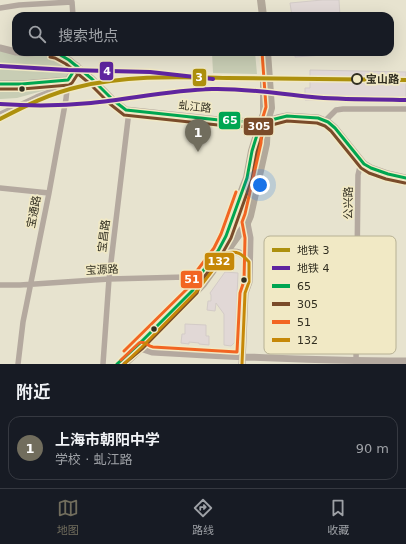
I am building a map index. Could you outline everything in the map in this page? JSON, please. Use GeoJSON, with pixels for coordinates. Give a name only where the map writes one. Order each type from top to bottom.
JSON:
{"type":"FeatureCollection","features":[{"type":"Feature","properties":{"kind":"main road"},"geometry":{"type":"LineString","coordinates":[[261,0],[263,12]]}},
{"type":"Feature","properties":{"kind":"main road"},"geometry":{"type":"LineString","coordinates":[[264,0],[264,12]]}},
{"type":"Feature","properties":{"kind":"main road"},"geometry":{"type":"LineString","coordinates":[[124,364],[226,253],[250,216],[266,144],[264,122],[264,56]]}},
{"type":"Feature","properties":{"kind":"main road"},"geometry":{"type":"LineString","coordinates":[[246,223],[245,213],[247,178],[252,151],[271,108],[267,56]]}},
{"type":"Feature","properties":{"kind":"main road"},"geometry":{"type":"LineString","coordinates":[[200,282],[226,236],[247,178]]}},
{"type":"Feature","properties":{"kind":"main road"},"geometry":{"type":"LineString","coordinates":[[117,364],[140,346]]}},
{"type":"Feature","properties":{"kind":"street"},"geometry":{"type":"LineString","coordinates":[[0,8],[68,1],[72,12]]}},
{"type":"Feature","properties":{"kind":"street"},"geometry":{"type":"LineString","coordinates":[[0,48],[12,51]]}},
{"type":"Feature","properties":{"kind":"street"},"geometry":{"type":"LineString","coordinates":[[65,56],[120,106],[129,111]]}},
{"type":"Feature","properties":{"kind":"street","name":"宝通路"},"geometry":{"type":"LineString","coordinates":[[18,364],[21,332],[49,193],[68,82],[77,66]]}},
{"type":"Feature","properties":{"kind":"street"},"geometry":{"type":"LineString","coordinates":[[0,84],[68,82]]}},
{"type":"Feature","properties":{"kind":"street"},"geometry":{"type":"LineString","coordinates":[[406,110],[343,109],[336,110],[325,120],[339,133],[361,162],[380,172],[406,178]]}},
{"type":"Feature","properties":{"kind":"street","name":"虬江路"},"geometry":{"type":"LineString","coordinates":[[129,111],[219,120],[264,122],[287,116],[316,117],[325,120]]}},
{"type":"Feature","properties":{"kind":"street","name":"宝昌路"},"geometry":{"type":"LineString","coordinates":[[103,364],[109,279],[129,111]]}},
{"type":"Feature","properties":{"kind":"street","name":"公兴路"},"geometry":{"type":"LineString","coordinates":[[357,236],[358,174],[361,162]]}},
{"type":"Feature","properties":{"kind":"street"},"geometry":{"type":"LineString","coordinates":[[0,188],[49,193]]}},
{"type":"Feature","properties":{"kind":"street"},"geometry":{"type":"LineString","coordinates":[[232,221],[236,219],[242,220],[246,223],[250,238],[249,282],[245,293],[242,361]]}},
{"type":"Feature","properties":{"kind":"street"},"geometry":{"type":"LineString","coordinates":[[226,253],[234,251],[239,252],[249,262]]}},
{"type":"Feature","properties":{"kind":"street","name":"宝源路"},"geometry":{"type":"LineString","coordinates":[[0,285],[109,279],[186,277],[200,282]]}},
{"type":"Feature","properties":{"kind":"street"},"geometry":{"type":"LineString","coordinates":[[140,346],[147,351],[152,352],[242,361],[406,361]]}},
{"type":"Feature","properties":{"kind":"lane"},"geometry":{"type":"LineString","coordinates":[[0,113],[68,82]]}},
{"type":"Feature","properties":{"kind":"green space"},"geometry":{"type":"Polygon","coordinates":[[[0,50],[12,52],[12,56],[56,56],[62,58],[72,70],[67,84],[17,98],[0,99],[0,50]]]}},
{"type":"Feature","properties":{"kind":"green space"},"geometry":{"type":"Polygon","coordinates":[[[212,56],[255,56],[257,74],[213,73],[212,56]]]}},
{"type":"Feature","properties":{"kind":"building"},"geometry":{"type":"Polygon","coordinates":[[[339,0],[340,12],[291,12],[290,3],[339,0]]]}},
{"type":"Feature","properties":{"kind":"building","name":"宝山路"},"geometry":{"type":"Polygon","coordinates":[[[310,70],[406,72],[406,102],[305,100],[305,88],[310,88],[310,70]]]}},
{"type":"Feature","properties":{"kind":"building"},"geometry":{"type":"Polygon","coordinates":[[[225,272],[238,273],[235,342],[231,346],[224,345],[224,314],[216,303],[215,311],[207,310],[208,301],[211,301],[210,293],[225,272]]]}},
{"type":"Feature","properties":{"kind":"building"},"geometry":{"type":"Polygon","coordinates":[[[185,324],[206,325],[206,336],[209,336],[209,345],[189,342],[189,344],[181,343],[182,334],[185,334],[185,324]]]}},
{"type":"Feature","properties":{"kind":"metro line","name":"4"},"geometry":{"type":"LineString","coordinates":[[0,66],[68,70],[150,72],[213,79]]}},
{"type":"Feature","properties":{"kind":"metro line","name":"3"},"geometry":{"type":"LineString","coordinates":[[0,119],[48,96],[78,87],[115,80],[171,77],[406,80]]}},
{"type":"Feature","properties":{"kind":"metro line","name":"4"},"geometry":{"type":"LineString","coordinates":[[0,104],[80,104],[181,91],[212,89],[249,90],[324,98],[406,100]]}},
{"type":"Feature","properties":{"kind":"transit line","name":"65"},"geometry":{"type":"LineString","coordinates":[[62,56],[92,79],[113,100],[126,110],[219,120],[253,122],[267,121],[287,116],[318,118],[328,122],[335,128],[364,164],[388,174],[406,178]]}},
{"type":"Feature","properties":{"kind":"transit line","name":"51"},"geometry":{"type":"LineString","coordinates":[[121,360],[141,342],[153,347],[237,352],[240,293],[244,281],[245,238],[242,222],[261,143],[262,120],[266,107],[262,56]]}},
{"type":"Feature","properties":{"kind":"transit line","name":"305"},"geometry":{"type":"LineString","coordinates":[[50,57],[66,64],[124,115],[218,125],[253,127],[268,126],[287,121],[317,123],[325,126],[331,131],[361,168],[369,173],[386,179],[405,183]]}},
{"type":"Feature","properties":{"kind":"transit line","name":"65"},"geometry":{"type":"LineString","coordinates":[[0,84],[22,84],[68,80],[77,66]]}},
{"type":"Feature","properties":{"kind":"transit line","name":"305"},"geometry":{"type":"LineString","coordinates":[[0,89],[22,89],[69,85],[81,69]]}},
{"type":"Feature","properties":{"kind":"transit line","name":"65"},"geometry":{"type":"LineString","coordinates":[[117,364],[193,290],[197,279],[218,251],[226,236],[247,178],[252,151],[261,122]]}},
{"type":"Feature","properties":{"kind":"transit line","name":"305"},"geometry":{"type":"LineString","coordinates":[[124,364],[143,348],[197,293],[201,281],[222,254],[231,238],[252,179],[257,152],[266,123]]}},
{"type":"Feature","properties":{"kind":"transit line","name":"51"},"geometry":{"type":"LineString","coordinates":[[124,351],[189,287],[193,276],[214,248],[221,234],[236,192]]}},
{"type":"Feature","properties":{"kind":"transit line","name":"132"},"geometry":{"type":"LineString","coordinates":[[124,364],[196,292],[226,253],[234,252],[241,255],[249,262],[249,282],[245,293],[242,364]]}},
{"type":"Feature","properties":{"kind":"place","name":"宝山路"},"geometry":{"type":"Point","coordinates":[357,79]}},
{"type":"Feature","properties":{"kind":"place","name":"上海市朝阳中学"},"geometry":{"type":"Point","coordinates":[198,152]}}]}
